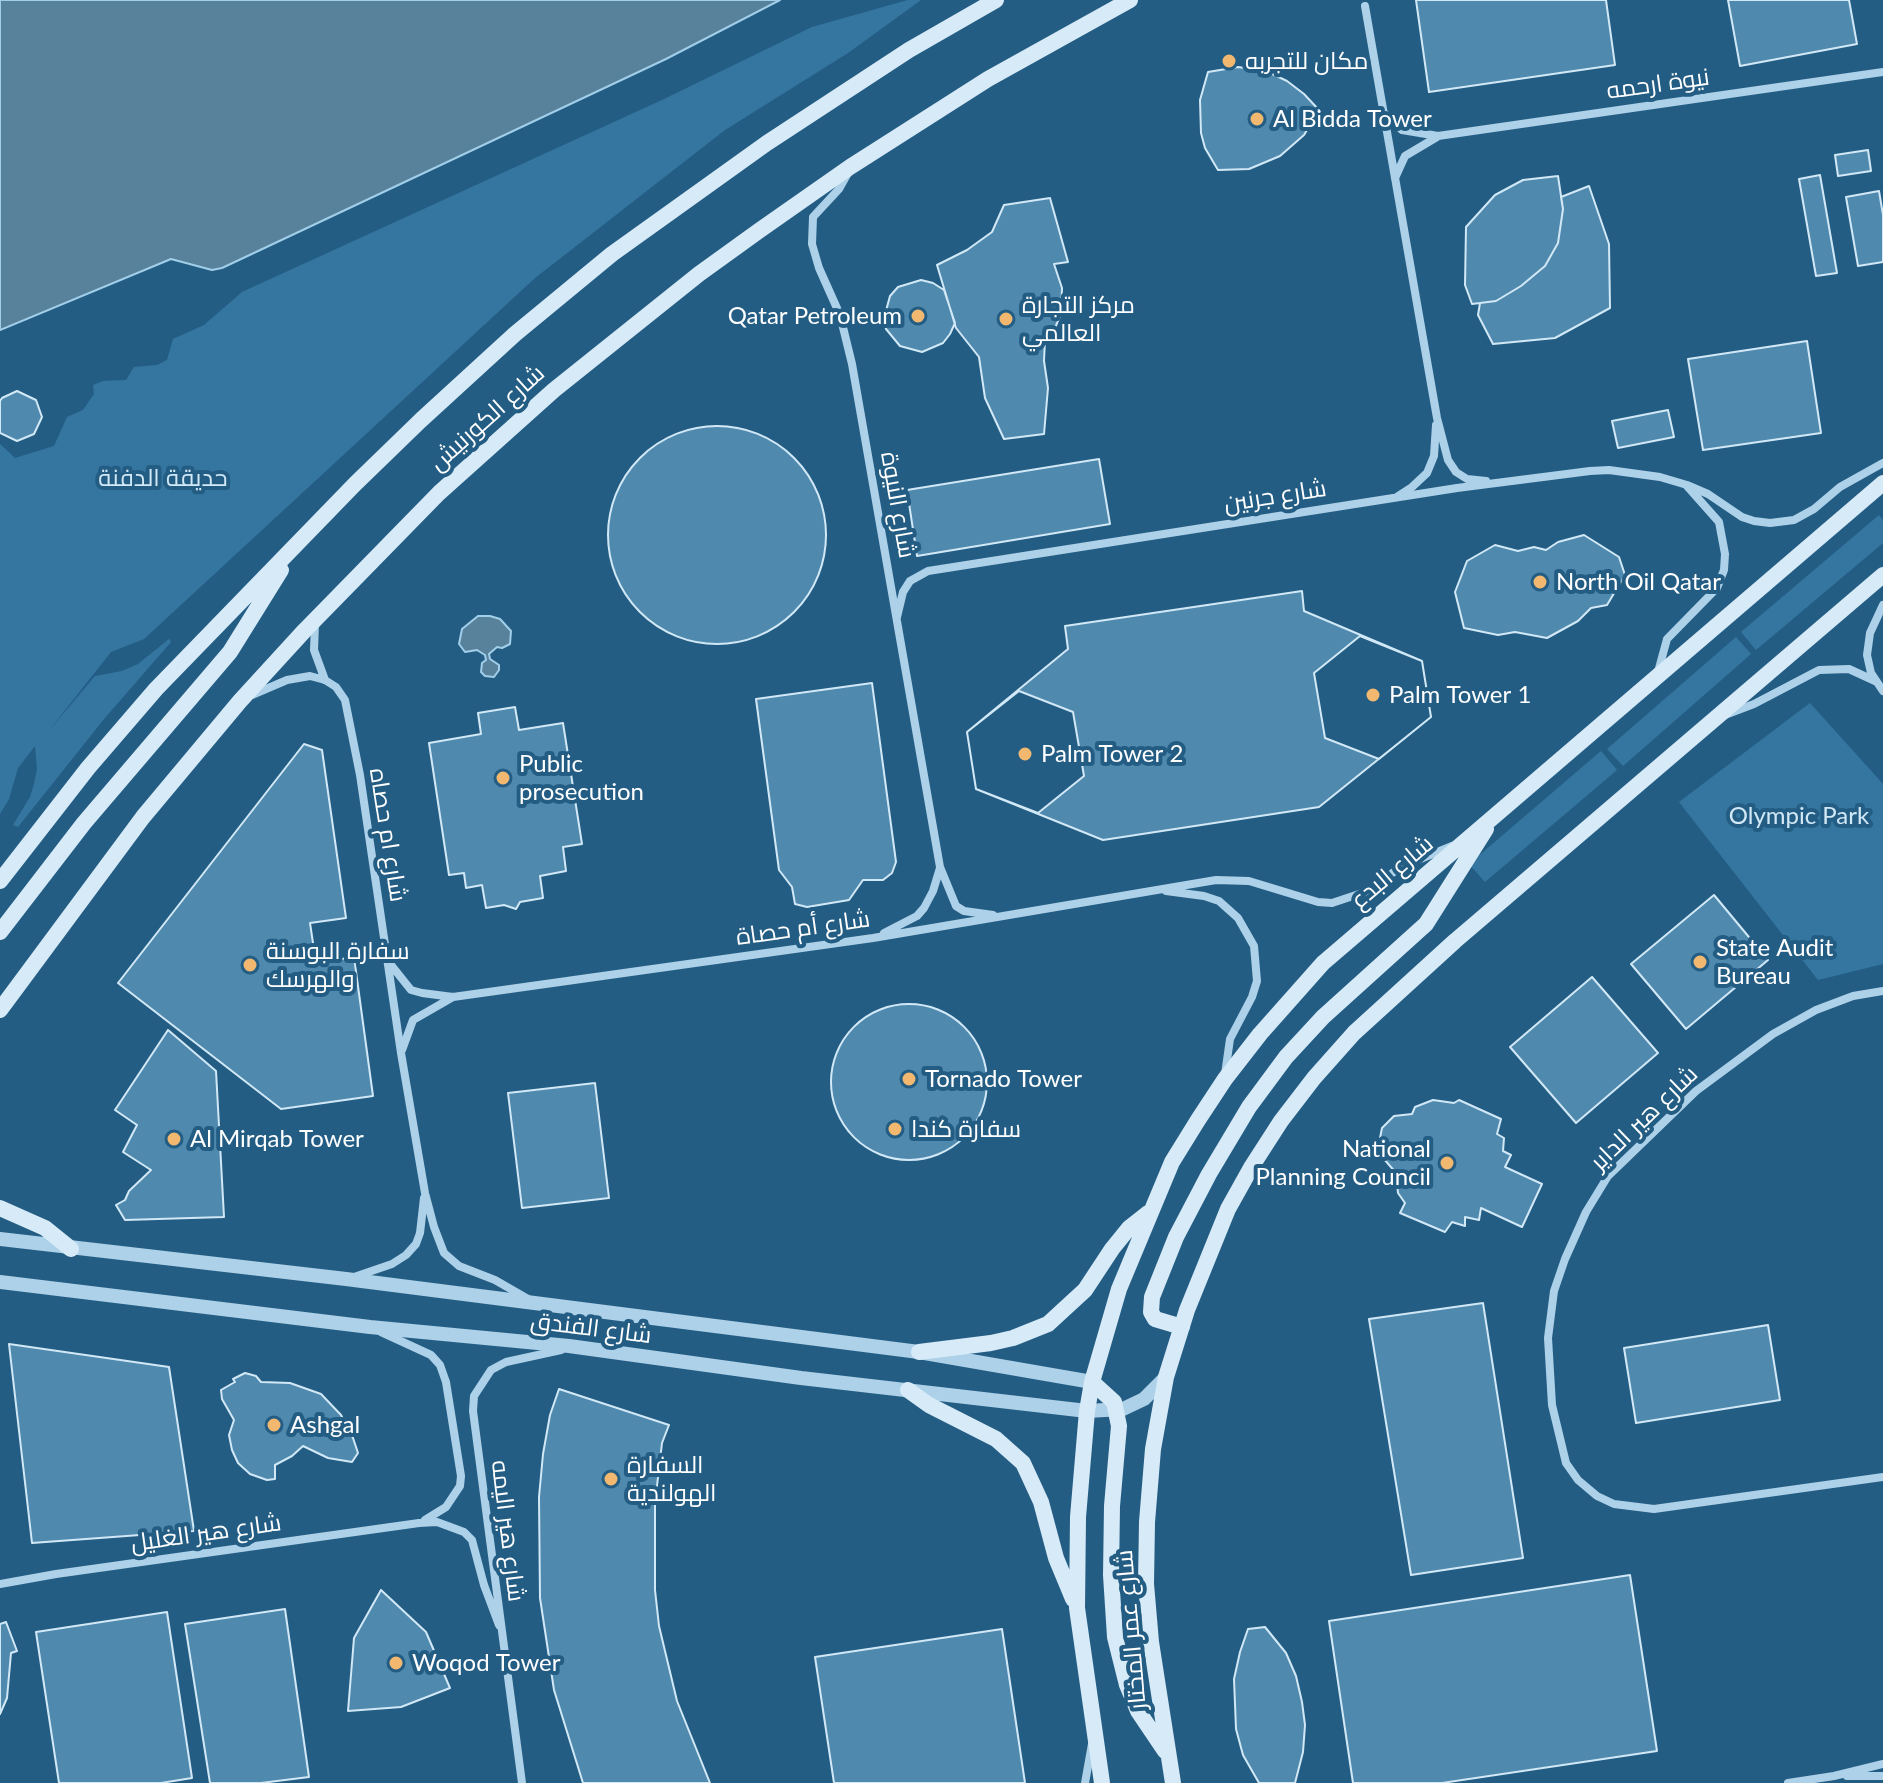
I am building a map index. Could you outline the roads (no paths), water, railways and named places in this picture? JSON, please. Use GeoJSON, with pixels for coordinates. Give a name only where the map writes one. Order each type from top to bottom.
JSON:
{"type":"FeatureCollection","features":[{"type":"Feature","properties":{"kind":"main road","name":"شارع الكورنيش"},"geometry":{"type":"LineString","coordinates":[[0,881],[88,768],[156,689],[421,420],[515,334],[612,254],[825,104],[909,50],[996,0]]}},
{"type":"Feature","properties":{"kind":"main road","name":"شارع الكورنيش"},"geometry":{"type":"LineString","coordinates":[[0,1010],[143,817],[240,701],[316,618],[439,493],[554,390],[699,274],[850,167],[988,79],[1130,0]]}},
{"type":"Feature","properties":{"kind":"main road","name":"شارع البدع"},"geometry":{"type":"LineString","coordinates":[[1087,1411],[1092,1382],[1119,1289],[1172,1162],[1225,1079],[1299,988],[1323,963],[1883,483]]}},
{"type":"Feature","properties":{"kind":"main road"},"geometry":{"type":"LineString","coordinates":[[0,932],[84,823],[230,652],[291,551]]}},
{"type":"Feature","properties":{"kind":"main road"},"geometry":{"type":"LineString","coordinates":[[1166,1377],[1205,1263],[1228,1209],[1281,1121],[1354,1033],[1455,941],[1883,575]]}},
{"type":"Feature","properties":{"kind":"main road"},"geometry":{"type":"LineString","coordinates":[[1182,1327],[1155,1319],[1151,1312],[1152,1297],[1176,1237],[1249,1107],[1286,1057],[1323,1017],[1426,924],[1496,815]]}},
{"type":"Feature","properties":{"kind":"main road"},"geometry":{"type":"LineString","coordinates":[[0,1208],[45,1228],[71,1249]]}},
{"type":"Feature","properties":{"kind":"main road"},"geometry":{"type":"LineString","coordinates":[[919,1352],[991,1343],[1048,1324],[1085,1290],[1129,1228],[1149,1212]]}},
{"type":"Feature","properties":{"kind":"main road","name":"شارع عمر المختار"},"geometry":{"type":"LineString","coordinates":[[1166,1377],[1153,1449],[1146,1584],[1151,1642],[1168,1756],[1175,1781]]}},
{"type":"Feature","properties":{"kind":"main road"},"geometry":{"type":"LineString","coordinates":[[1092,1382],[1108,1394],[1117,1411],[1119,1434],[1112,1506],[1111,1575],[1115,1637],[1127,1685],[1138,1711],[1168,1756]]}},
{"type":"Feature","properties":{"kind":"main road"},"geometry":{"type":"LineString","coordinates":[[908,1390],[929,1405],[987,1433],[1023,1463],[1041,1502],[1056,1558],[1077,1608]]}},
{"type":"Feature","properties":{"kind":"main road","name":"شارع عمر المختار"},"geometry":{"type":"LineString","coordinates":[[1087,1411],[1078,1517],[1077,1608],[1102,1783]]}},
{"type":"Feature","properties":{"kind":"street"},"geometry":{"type":"LineString","coordinates":[[1365,6],[1437,418],[1448,460],[1456,472],[1467,479],[1498,482]]}},
{"type":"Feature","properties":{"kind":"street","name":"نيوة ارحمه"},"geometry":{"type":"LineString","coordinates":[[1383,112],[1402,130],[1438,136],[1883,72]]}},
{"type":"Feature","properties":{"kind":"street","name":"نيوة ارحمه"},"geometry":{"type":"LineString","coordinates":[[1395,178],[1405,156],[1438,136]]}},
{"type":"Feature","properties":{"kind":"street","name":"شارع النيوة"},"geometry":{"type":"LineString","coordinates":[[850,167],[839,189],[813,217],[811,234],[815,257],[846,336],[940,867],[956,906],[978,914],[1014,915]]}},
{"type":"Feature","properties":{"kind":"street"},"geometry":{"type":"LineString","coordinates":[[1393,498],[1427,473],[1434,456],[1437,418]]}},
{"type":"Feature","properties":{"kind":"street","name":"شارع جرنين"},"geometry":{"type":"LineString","coordinates":[[897,617],[903,592],[910,581],[928,571],[1498,482],[1609,470],[1660,477],[1687,485],[1708,494],[1742,517],[1770,523],[1794,520],[1814,509],[1840,487],[1883,463]]}},
{"type":"Feature","properties":{"kind":"street"},"geometry":{"type":"LineString","coordinates":[[1657,676],[1667,639],[1717,588],[1724,570],[1725,554],[1719,522],[1687,485]]}},
{"type":"Feature","properties":{"kind":"street"},"geometry":{"type":"LineString","coordinates":[[1883,605],[1867,645],[1868,664],[1883,691]]}},
{"type":"Feature","properties":{"kind":"street","name":"شارع ام حصاه"},"geometry":{"type":"LineString","coordinates":[[316,618],[314,650],[325,680],[336,687],[345,700],[349,715],[425,1193],[444,1253],[459,1266],[520,1292],[533,1303]]}},
{"type":"Feature","properties":{"kind":"street"},"geometry":{"type":"LineString","coordinates":[[1719,718],[1754,704],[1819,670],[1849,669],[1875,681]]}},
{"type":"Feature","properties":{"kind":"street"},"geometry":{"type":"LineString","coordinates":[[240,701],[297,677],[325,680]]}},
{"type":"Feature","properties":{"kind":"street","name":"شارع أم حصاة"},"geometry":{"type":"LineString","coordinates":[[387,960],[411,990],[453,997],[873,938],[1216,880],[1249,881],[1318,902],[1332,903],[1365,892],[1401,867],[1463,842]]}},
{"type":"Feature","properties":{"kind":"street"},"geometry":{"type":"LineString","coordinates":[[873,938],[917,916],[933,891],[940,867]]}},
{"type":"Feature","properties":{"kind":"street","name":"شارع أم حصاة"},"geometry":{"type":"LineString","coordinates":[[1158,890],[1219,901],[1238,918],[1254,946],[1257,981],[1230,1039],[1225,1079]]}},
{"type":"Feature","properties":{"kind":"street","name":"شارع هير الداير"},"geometry":{"type":"LineString","coordinates":[[1883,991],[1853,996],[1816,1010],[1773,1034],[1696,1091],[1608,1176],[1586,1212],[1565,1259],[1554,1291],[1548,1338],[1552,1405],[1566,1463],[1578,1480],[1597,1496],[1614,1504],[1654,1509],[1883,1477]]}},
{"type":"Feature","properties":{"kind":"street","name":"شارع أم حصاة"},"geometry":{"type":"LineString","coordinates":[[401,1053],[413,1020],[453,997]]}},
{"type":"Feature","properties":{"kind":"street","name":"شارع ام حصاه"},"geometry":{"type":"LineString","coordinates":[[346,1279],[375,1270],[406,1255],[416,1244],[420,1233],[425,1193]]}},
{"type":"Feature","properties":{"kind":"street","name":"شارع الفندق"},"geometry":{"type":"LineString","coordinates":[[0,1239],[346,1279],[919,1352],[1092,1382]]}},
{"type":"Feature","properties":{"kind":"street","name":"شارع الفندق"},"geometry":{"type":"LineString","coordinates":[[0,1282],[370,1327],[569,1346],[1087,1411],[1117,1411],[1144,1399],[1166,1377]]}},
{"type":"Feature","properties":{"kind":"street","name":"شارع هير الغليل"},"geometry":{"type":"LineString","coordinates":[[370,1327],[431,1355],[440,1365],[446,1382],[460,1486],[446,1507],[419,1523]]}},
{"type":"Feature","properties":{"kind":"street","name":"شارع هير اليمه"},"geometry":{"type":"LineString","coordinates":[[522,1783],[473,1423],[474,1396],[491,1370],[506,1362],[569,1346]]}},
{"type":"Feature","properties":{"kind":"street","name":"شارع هير الغليل"},"geometry":{"type":"LineString","coordinates":[[0,1584],[437,1522],[464,1532],[472,1540],[499,1625]]}},
{"type":"Feature","properties":{"kind":"street"},"geometry":{"type":"LineString","coordinates":[[1085,1783],[1088,1754],[1095,1736]]}},
{"type":"Feature","properties":{"kind":"street"},"geometry":{"type":"LineString","coordinates":[[1788,1783],[1883,1764]]}},
{"type":"Feature","properties":{"kind":"street"},"geometry":{"type":"LineString","coordinates":[[1834,1776],[1883,1776]]}},
{"type":"Feature","properties":{"kind":"place","name":"مكان للتجربه"},"geometry":{"type":"Point","coordinates":[1229,61]}},
{"type":"Feature","properties":{"kind":"place","name":"Al Bidda Tower"},"geometry":{"type":"Point","coordinates":[1257,119]}},
{"type":"Feature","properties":{"kind":"place","name":"Qatar Petroleum"},"geometry":{"type":"Point","coordinates":[918,316]}},
{"type":"Feature","properties":{"kind":"place","name":"مركز التجارة العالمي"},"geometry":{"type":"Point","coordinates":[1006,319]}},
{"type":"Feature","properties":{"kind":"place","name":"North Oil Qatar"},"geometry":{"type":"Point","coordinates":[1540,582]}},
{"type":"Feature","properties":{"kind":"place","name":"Palm Tower 1"},"geometry":{"type":"Point","coordinates":[1373,695]}},
{"type":"Feature","properties":{"kind":"place","name":"Palm Tower 2"},"geometry":{"type":"Point","coordinates":[1025,754]}},
{"type":"Feature","properties":{"kind":"place","name":"Public prosecution"},"geometry":{"type":"Point","coordinates":[503,778]}},
{"type":"Feature","properties":{"kind":"place","name":"State Audit Bureau"},"geometry":{"type":"Point","coordinates":[1700,962]}},
{"type":"Feature","properties":{"kind":"place","name":"سفارة البوسنة والهرسك"},"geometry":{"type":"Point","coordinates":[250,965]}},
{"type":"Feature","properties":{"kind":"place","name":"Tornado Tower"},"geometry":{"type":"Point","coordinates":[909,1079]}},
{"type":"Feature","properties":{"kind":"place","name":"سفارة كندا"},"geometry":{"type":"Point","coordinates":[895,1129]}},
{"type":"Feature","properties":{"kind":"place","name":"Al Mirqab Tower"},"geometry":{"type":"Point","coordinates":[174,1139]}},
{"type":"Feature","properties":{"kind":"place","name":"National Planning Council"},"geometry":{"type":"Point","coordinates":[1447,1163]}},
{"type":"Feature","properties":{"kind":"place","name":"Ashgal"},"geometry":{"type":"Point","coordinates":[274,1425]}},
{"type":"Feature","properties":{"kind":"place","name":"السفارة الهولندية"},"geometry":{"type":"Point","coordinates":[611,1479]}},
{"type":"Feature","properties":{"kind":"place","name":"Woqod Tower"},"geometry":{"type":"Point","coordinates":[396,1663]}},
{"type":"Feature","properties":{"kind":"park label","name":"حديقة الدفنة"},"geometry":{"type":"Point","coordinates":[163,478]}},
{"type":"Feature","properties":{"kind":"park label","name":"Olympic Park"},"geometry":{"type":"Point","coordinates":[1799,816]}}]}
